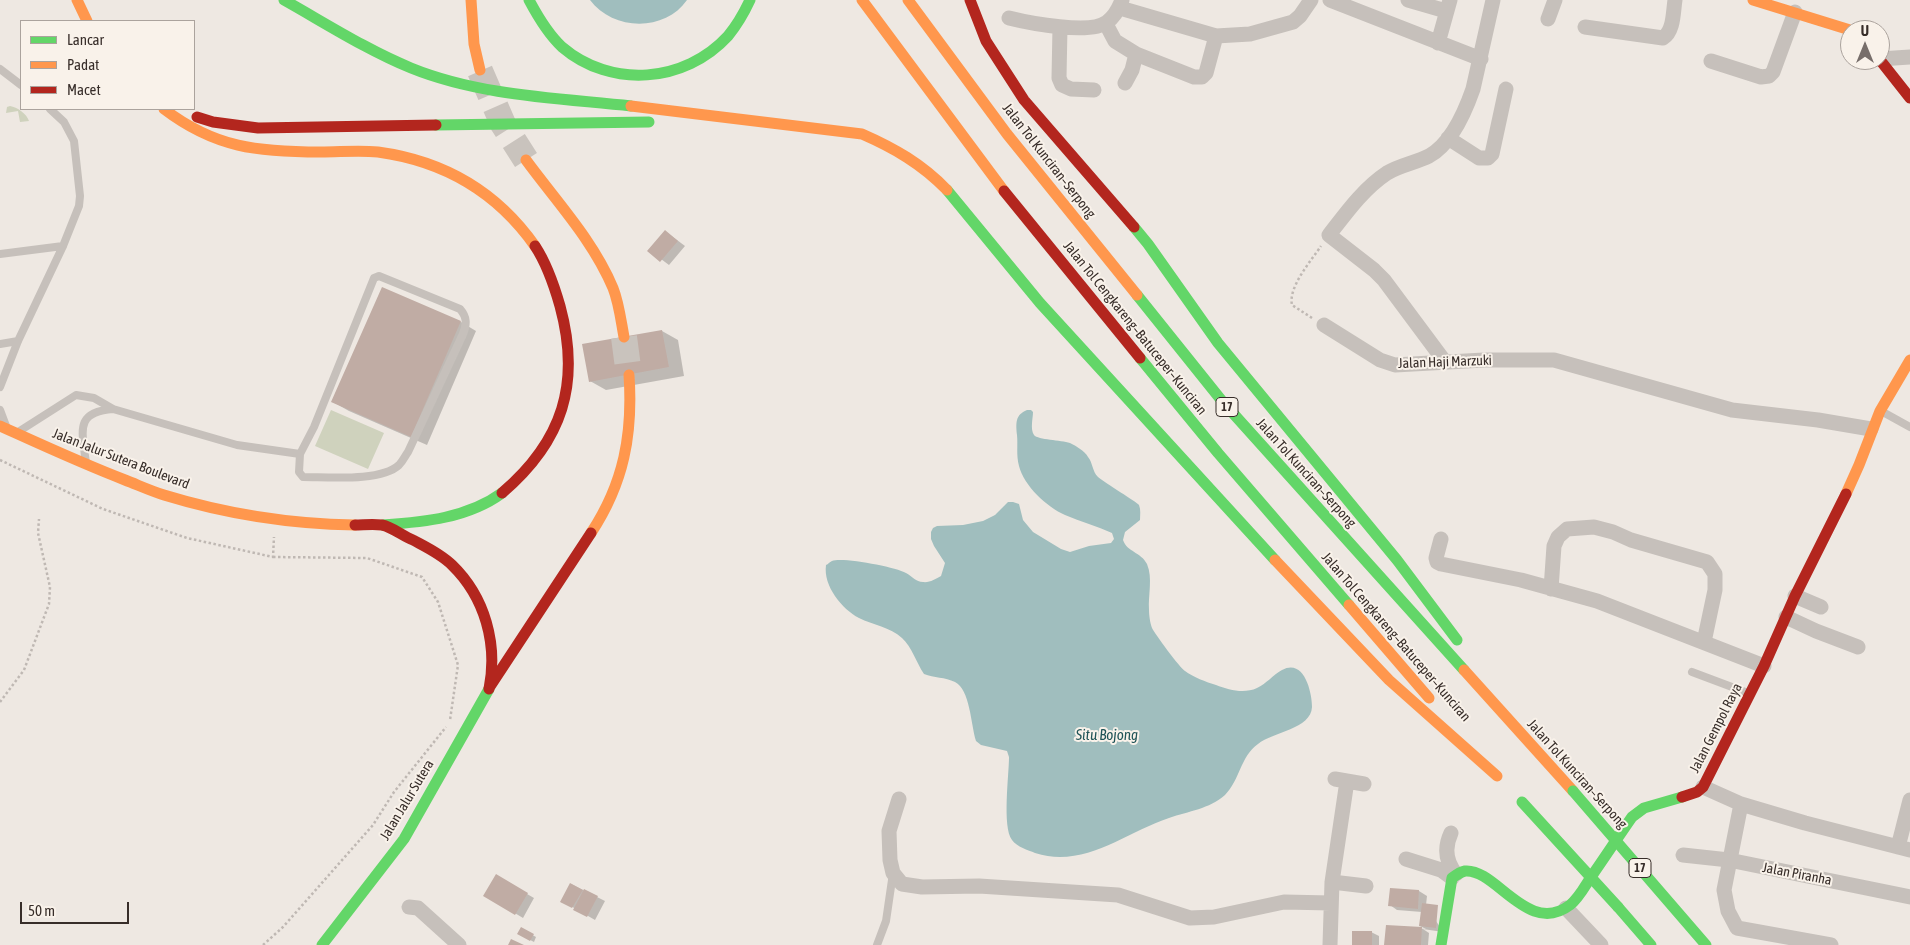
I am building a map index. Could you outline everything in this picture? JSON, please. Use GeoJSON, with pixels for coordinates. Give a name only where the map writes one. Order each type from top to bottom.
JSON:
{"type":"FeatureCollection","features":[{"type":"Feature","properties":{"kind":"main road"},"geometry":{"type":"LineString","coordinates":[[77,0],[87,20]]}},
{"type":"Feature","properties":{"kind":"main road"},"geometry":{"type":"LineString","coordinates":[[284,0],[382,55],[411,68],[459,82],[500,91],[772,122]]}},
{"type":"Feature","properties":{"kind":"main road"},"geometry":{"type":"LineString","coordinates":[[471,0],[474,44],[480,70]]}},
{"type":"Feature","properties":{"kind":"main road"},"geometry":{"type":"LineString","coordinates":[[529,0],[542,24],[561,46],[572,55],[601,71],[628,77],[644,77],[680,70],[715,49],[737,25],[750,0]]}},
{"type":"Feature","properties":{"kind":"main road","name":"Jalan Tol Cengkareng–Batuceper–Kunciran"},"geometry":{"type":"LineString","coordinates":[[772,122],[809,125],[862,134],[897,150],[921,166],[951,194],[1040,303],[1225,507],[1389,680],[1500,780],[1211,446],[1010,199],[862,0]]}},
{"type":"Feature","properties":{"kind":"main road","name":"Jalan Tol Kunciran–Serpong"},"geometry":{"type":"LineString","coordinates":[[908,0],[1008,134],[1222,401],[1572,791],[1706,945]]}},
{"type":"Feature","properties":{"kind":"main road"},"geometry":{"type":"LineString","coordinates":[[970,0],[986,41],[1024,100],[1148,244],[1218,343],[1397,560],[1463,648]]}},
{"type":"Feature","properties":{"kind":"main road"},"geometry":{"type":"LineString","coordinates":[[1753,0],[1840,27]]}},
{"type":"Feature","properties":{"kind":"main road"},"geometry":{"type":"LineString","coordinates":[[1888,70],[1910,98]]}},
{"type":"Feature","properties":{"kind":"main road","name":"Jalan Jalur Sutera Boulevard"},"geometry":{"type":"LineString","coordinates":[[8,429],[86,465],[163,495],[225,511],[320,524],[383,525],[441,520],[481,506],[516,482],[552,435],[565,405],[570,375],[569,357],[557,295],[552,278],[538,250],[518,223],[495,199],[464,179],[431,165],[398,156],[378,152],[294,153],[250,149],[199,134],[165,110]]}},
{"type":"Feature","properties":{"kind":"main road"},"geometry":{"type":"LineString","coordinates":[[177,110],[213,122],[258,128],[522,123],[772,122]]}},
{"type":"Feature","properties":{"kind":"main road"},"geometry":{"type":"LineString","coordinates":[[526,160],[585,238],[603,266],[614,291],[624,337]]}},
{"type":"Feature","properties":{"kind":"main road","name":"Jalan Gempol Raya"},"geometry":{"type":"LineString","coordinates":[[1566,908],[1575,901],[1632,817],[1644,808],[1697,792],[1703,787],[1764,666],[1795,596],[1859,465],[1871,430],[1880,411],[1910,360]]}},
{"type":"Feature","properties":{"kind":"main road","name":"Jalan Jalur Sutera"},"geometry":{"type":"LineString","coordinates":[[322,945],[404,839],[489,688],[597,524],[613,495],[624,464],[631,430],[632,415],[629,375]]}},
{"type":"Feature","properties":{"kind":"main road"},"geometry":{"type":"LineString","coordinates":[[383,525],[443,558],[458,571],[474,592],[485,617],[490,636],[492,662],[489,688]]}},
{"type":"Feature","properties":{"kind":"main road"},"geometry":{"type":"LineString","coordinates":[[1488,679],[1572,791]]}},
{"type":"Feature","properties":{"kind":"main road"},"geometry":{"type":"LineString","coordinates":[[1519,799],[1651,945]]}},
{"type":"Feature","properties":{"kind":"main road"},"geometry":{"type":"LineString","coordinates":[[1441,945],[1454,876],[1462,871],[1472,871],[1481,875],[1509,896],[1536,911],[1552,914],[1566,908]]}},
{"type":"Feature","properties":{"kind":"street"},"geometry":{"type":"LineString","coordinates":[[1009,18],[1060,27],[1092,26],[1106,24],[1121,4],[1216,36],[1250,34],[1293,22],[1300,16],[1311,0]]}},
{"type":"Feature","properties":{"kind":"street"},"geometry":{"type":"LineString","coordinates":[[1330,0],[1481,59]]}},
{"type":"Feature","properties":{"kind":"street"},"geometry":{"type":"LineString","coordinates":[[1408,0],[1448,6],[1438,43]]}},
{"type":"Feature","properties":{"kind":"street"},"geometry":{"type":"LineString","coordinates":[[1445,362],[1384,280],[1329,235],[1353,204],[1385,174],[1401,165],[1416,162],[1432,155],[1448,138],[1468,103],[1473,90],[1493,0]]}},
{"type":"Feature","properties":{"kind":"street"},"geometry":{"type":"LineString","coordinates":[[1548,19],[1555,0]]}},
{"type":"Feature","properties":{"kind":"street"},"geometry":{"type":"LineString","coordinates":[[1584,27],[1664,38],[1668,35],[1671,28],[1675,0]]}},
{"type":"Feature","properties":{"kind":"street"},"geometry":{"type":"LineString","coordinates":[[1711,61],[1761,77],[1769,76],[1773,72],[1795,12]]}},
{"type":"Feature","properties":{"kind":"street"},"geometry":{"type":"LineString","coordinates":[[1106,24],[1115,41],[1136,54],[1194,77],[1202,77],[1206,73],[1216,36]]}},
{"type":"Feature","properties":{"kind":"street"},"geometry":{"type":"LineString","coordinates":[[1060,27],[1059,78],[1062,85],[1072,89],[1094,90]]}},
{"type":"Feature","properties":{"kind":"street"},"geometry":{"type":"LineString","coordinates":[[1125,84],[1132,70],[1136,54]]}},
{"type":"Feature","properties":{"kind":"street"},"geometry":{"type":"LineString","coordinates":[[1890,59],[1910,58]]}},
{"type":"Feature","properties":{"kind":"street"},"geometry":{"type":"LineString","coordinates":[[1448,138],[1479,158],[1488,158],[1492,154],[1506,90]]}},
{"type":"Feature","properties":{"kind":"street","name":"Jalan Haji Marzuki"},"geometry":{"type":"LineString","coordinates":[[1324,325],[1380,360],[1395,365],[1519,359],[1554,360],[1732,410],[1818,420],[1871,430]]}},
{"type":"Feature","properties":{"kind":"street"},"geometry":{"type":"LineString","coordinates":[[1551,589],[1554,546],[1558,537],[1567,529],[1594,527],[1707,562],[1715,574],[1716,590],[1704,642]]}},
{"type":"Feature","properties":{"kind":"street"},"geometry":{"type":"LineString","coordinates":[[1441,539],[1436,558],[1437,562],[1441,564],[1521,580],[1597,601],[1764,666]]}},
{"type":"Feature","properties":{"kind":"street"},"geometry":{"type":"LineString","coordinates":[[1795,596],[1821,607]]}},
{"type":"Feature","properties":{"kind":"street"},"geometry":{"type":"LineString","coordinates":[[1786,617],[1858,647]]}},
{"type":"Feature","properties":{"kind":"street"},"geometry":{"type":"LineString","coordinates":[[1330,945],[1332,882],[1341,780],[1364,784]]}},
{"type":"Feature","properties":{"kind":"street"},"geometry":{"type":"LineString","coordinates":[[1703,787],[1741,804],[1904,849],[1910,800]]}},
{"type":"Feature","properties":{"kind":"street"},"geometry":{"type":"LineString","coordinates":[[899,799],[889,831],[890,860],[893,873],[902,884],[922,887],[979,886],[1118,894],[1190,918],[1214,917],[1284,902],[1331,904]]}},
{"type":"Feature","properties":{"kind":"street"},"geometry":{"type":"LineString","coordinates":[[1741,804],[1724,890],[1728,911],[1737,928],[1831,945]]}},
{"type":"Feature","properties":{"kind":"street"},"geometry":{"type":"LineString","coordinates":[[1452,834],[1448,840],[1447,853],[1449,865],[1454,876]]}},
{"type":"Feature","properties":{"kind":"street","name":"Jalan Piranha"},"geometry":{"type":"LineString","coordinates":[[1684,855],[1729,860],[1910,897]]}},
{"type":"Feature","properties":{"kind":"street"},"geometry":{"type":"LineString","coordinates":[[1406,859],[1454,876]]}},
{"type":"Feature","properties":{"kind":"street"},"geometry":{"type":"LineString","coordinates":[[1332,882],[1366,886]]}},
{"type":"Feature","properties":{"kind":"street"},"geometry":{"type":"LineString","coordinates":[[409,907],[418,908],[459,945]]}},
{"type":"Feature","properties":{"kind":"street"},"geometry":{"type":"LineString","coordinates":[[1566,908],[1588,939],[1601,945]]}},
{"type":"Feature","properties":{"kind":"lane"},"geometry":{"type":"LineString","coordinates":[[0,68],[20,84]]}},
{"type":"Feature","properties":{"kind":"lane"},"geometry":{"type":"LineString","coordinates":[[0,78],[11,76]]}},
{"type":"Feature","properties":{"kind":"lane"},"geometry":{"type":"LineString","coordinates":[[0,387],[18,342],[76,215],[80,196],[74,141],[64,122],[51,110]]}},
{"type":"Feature","properties":{"kind":"lane"},"geometry":{"type":"LineString","coordinates":[[0,254],[63,246]]}},
{"type":"Feature","properties":{"kind":"lane"},"geometry":{"type":"LineString","coordinates":[[382,276],[460,310],[465,317],[466,326],[463,334],[435,389],[401,464],[392,469],[363,477],[303,477],[299,472],[300,454],[345,360],[374,278],[382,276]]}},
{"type":"Feature","properties":{"kind":"lane"},"geometry":{"type":"LineString","coordinates":[[0,344],[18,342]]}},
{"type":"Feature","properties":{"kind":"lane"},"geometry":{"type":"LineString","coordinates":[[0,410],[8,429],[76,395],[94,398],[113,409],[237,445],[300,454]]}},
{"type":"Feature","properties":{"kind":"lane"},"geometry":{"type":"LineString","coordinates":[[86,465],[83,426],[88,416],[98,410],[113,409]]}},
{"type":"Feature","properties":{"kind":"lane"},"geometry":{"type":"LineString","coordinates":[[1880,411],[1910,427]]}},
{"type":"Feature","properties":{"kind":"lane"},"geometry":{"type":"LineString","coordinates":[[1692,672],[1750,694]]}},
{"type":"Feature","properties":{"kind":"lane"},"geometry":{"type":"LineString","coordinates":[[877,945],[886,922],[893,873]]}},
{"type":"Feature","properties":{"kind":"path"},"geometry":{"type":"LineString","coordinates":[[1324,325],[1292,305],[1290,298],[1292,290],[1329,235]]}},
{"type":"Feature","properties":{"kind":"path"},"geometry":{"type":"LineString","coordinates":[[0,460],[103,509],[187,538],[272,557],[367,558],[422,577],[438,602],[458,665],[450,722],[394,792],[373,825],[283,927],[263,945]]}},
{"type":"Feature","properties":{"kind":"path"},"geometry":{"type":"LineString","coordinates":[[0,702],[24,670],[49,604],[50,586],[38,533],[39,519]]}},
{"type":"Feature","properties":{"kind":"path"},"geometry":{"type":"LineString","coordinates":[[272,557],[276,519]]}},
{"type":"Feature","properties":{"kind":"green space"},"geometry":{"type":"Polygon","coordinates":[[[10,106],[21,111],[29,121],[20,122],[18,111],[6,113],[7,107],[10,106]]]}},
{"type":"Feature","properties":{"kind":"green space"},"geometry":{"type":"Polygon","coordinates":[[[331,410],[384,433],[368,469],[315,446],[331,410]]]}},
{"type":"Feature","properties":{"kind":"water"},"geometry":{"type":"Polygon","coordinates":[[[590,0],[687,0],[666,18],[639,24],[612,18],[590,0]]]}},
{"type":"Feature","properties":{"kind":"water","name":"Situ Bojong"},"geometry":{"type":"Polygon","coordinates":[[[1027,410],[1033,412],[1032,427],[1036,437],[1070,443],[1080,449],[1090,459],[1098,477],[1139,505],[1140,520],[1125,532],[1123,540],[1147,564],[1150,575],[1149,612],[1151,626],[1182,669],[1204,681],[1242,691],[1257,688],[1282,670],[1296,669],[1305,678],[1312,701],[1310,714],[1305,720],[1265,740],[1252,749],[1247,755],[1234,783],[1219,800],[1206,807],[1152,824],[1104,847],[1070,856],[1053,857],[1035,853],[1012,840],[1007,824],[1009,757],[1007,751],[981,745],[976,741],[967,700],[960,686],[951,680],[924,674],[909,646],[902,638],[887,629],[859,618],[846,609],[831,589],[826,573],[826,565],[831,561],[847,560],[891,568],[906,573],[921,582],[932,580],[941,576],[945,563],[931,539],[933,528],[983,521],[995,515],[1008,502],[1019,504],[1023,520],[1033,532],[1061,549],[1070,552],[1089,546],[1111,543],[1114,539],[1112,533],[1051,507],[1037,495],[1026,481],[1018,462],[1016,427],[1018,417],[1027,410]]]}},
{"type":"Feature","properties":{"kind":"building"},"geometry":{"type":"Polygon","coordinates":[[[665,230],[678,241],[660,262],[647,251],[665,230]]]}},
{"type":"Feature","properties":{"kind":"building"},"geometry":{"type":"Polygon","coordinates":[[[382,287],[461,321],[411,437],[331,402],[382,287]]]}},
{"type":"Feature","properties":{"kind":"building"},"geometry":{"type":"Polygon","coordinates":[[[662,330],[669,367],[589,382],[582,344],[662,330]]]}},
{"type":"Feature","properties":{"kind":"building"},"geometry":{"type":"Polygon","coordinates":[[[496,874],[528,893],[515,915],[483,896],[496,874]]]}},
{"type":"Feature","properties":{"kind":"building"},"geometry":{"type":"Polygon","coordinates":[[[570,883],[583,890],[572,908],[560,902],[570,883]]]}},
{"type":"Feature","properties":{"kind":"building"},"geometry":{"type":"Polygon","coordinates":[[[1390,888],[1419,890],[1418,909],[1388,906],[1390,888]]]}},
{"type":"Feature","properties":{"kind":"building"},"geometry":{"type":"Polygon","coordinates":[[[584,889],[598,896],[587,917],[573,910],[584,889]]]}},
{"type":"Feature","properties":{"kind":"building"},"geometry":{"type":"Polygon","coordinates":[[[1422,903],[1438,905],[1436,928],[1419,926],[1422,903]]]}},
{"type":"Feature","properties":{"kind":"building"},"geometry":{"type":"Polygon","coordinates":[[[1386,925],[1422,927],[1421,945],[1384,945],[1386,925]]]}},
{"type":"Feature","properties":{"kind":"building"},"geometry":{"type":"Polygon","coordinates":[[[521,927],[534,934],[530,941],[517,934],[521,927]]]}},
{"type":"Feature","properties":{"kind":"building"},"geometry":{"type":"Polygon","coordinates":[[[1352,931],[1372,931],[1372,945],[1352,945],[1352,931]]]}},
{"type":"Feature","properties":{"kind":"building"},"geometry":{"type":"Polygon","coordinates":[[[511,939],[524,945],[508,945],[511,939]]]}},
{"type":"Feature","properties":{"kind":"tunnel"},"geometry":{"type":"LineString","coordinates":[[480,71],[503,124],[526,160]]}},
{"type":"Feature","properties":{"kind":"tunnel"},"geometry":{"type":"LineString","coordinates":[[624,337],[629,375]]}},
{"type":"Feature","properties":{"kind":"traffic: fast"},"geometry":{"type":"LineString","coordinates":[[284,0],[378,53],[437,77],[464,85],[492,90],[548,98],[631,106]]}},
{"type":"Feature","properties":{"kind":"traffic: fast"},"geometry":{"type":"LineString","coordinates":[[529,0],[552,37],[581,61],[603,70],[647,75],[670,71],[691,63],[711,52],[728,36],[750,0]]}},
{"type":"Feature","properties":{"kind":"traffic: fast"},"geometry":{"type":"LineString","coordinates":[[436,125],[649,122]]}},
{"type":"Feature","properties":{"kind":"traffic: fast"},"geometry":{"type":"LineString","coordinates":[[947,190],[1040,303],[1275,560]]}},
{"type":"Feature","properties":{"kind":"traffic: fast"},"geometry":{"type":"LineString","coordinates":[[1134,227],[1218,343],[1397,560],[1457,640]]}},
{"type":"Feature","properties":{"kind":"traffic: fast"},"geometry":{"type":"LineString","coordinates":[[1137,295],[1222,401],[1464,670]]}},
{"type":"Feature","properties":{"kind":"traffic: fast"},"geometry":{"type":"LineString","coordinates":[[1140,358],[1218,453],[1349,605]]}},
{"type":"Feature","properties":{"kind":"traffic: fast"},"geometry":{"type":"LineString","coordinates":[[383,525],[430,520],[460,513],[475,508],[502,493]]}},
{"type":"Feature","properties":{"kind":"traffic: fast"},"geometry":{"type":"LineString","coordinates":[[322,945],[404,839],[489,689]]}},
{"type":"Feature","properties":{"kind":"traffic: fast"},"geometry":{"type":"LineString","coordinates":[[1573,791],[1706,945]]}},
{"type":"Feature","properties":{"kind":"traffic: fast"},"geometry":{"type":"LineString","coordinates":[[1441,945],[1452,878],[1458,874],[1465,871],[1477,873],[1526,908],[1540,913],[1555,913],[1570,905],[1582,892],[1632,817],[1644,808],[1682,797]]}},
{"type":"Feature","properties":{"kind":"traffic: fast"},"geometry":{"type":"LineString","coordinates":[[1522,802],[1618,907]]}},
{"type":"Feature","properties":{"kind":"traffic: fast"},"geometry":{"type":"LineString","coordinates":[[1618,907],[1651,945]]}},
{"type":"Feature","properties":{"kind":"traffic: slow"},"geometry":{"type":"LineString","coordinates":[[77,0],[87,20]]}},
{"type":"Feature","properties":{"kind":"traffic: slow"},"geometry":{"type":"LineString","coordinates":[[471,0],[474,44],[480,70]]}},
{"type":"Feature","properties":{"kind":"traffic: slow"},"geometry":{"type":"LineString","coordinates":[[862,0],[1004,191]]}},
{"type":"Feature","properties":{"kind":"traffic: slow"},"geometry":{"type":"LineString","coordinates":[[908,0],[1007,134],[1137,295]]}},
{"type":"Feature","properties":{"kind":"traffic: slow"},"geometry":{"type":"LineString","coordinates":[[1753,0],[1840,27]]}},
{"type":"Feature","properties":{"kind":"traffic: slow"},"geometry":{"type":"LineString","coordinates":[[631,106],[862,134],[907,158],[928,172],[947,190]]}},
{"type":"Feature","properties":{"kind":"traffic: slow"},"geometry":{"type":"LineString","coordinates":[[165,110],[201,132],[219,140],[238,145],[277,151],[378,152],[402,156],[447,171],[467,182],[504,210],[535,246]]}},
{"type":"Feature","properties":{"kind":"traffic: slow"},"geometry":{"type":"LineString","coordinates":[[526,160],[585,237],[605,270],[617,300],[624,337]]}},
{"type":"Feature","properties":{"kind":"traffic: slow"},"geometry":{"type":"LineString","coordinates":[[1846,494],[1880,411],[1910,360]]}},
{"type":"Feature","properties":{"kind":"traffic: slow"},"geometry":{"type":"LineString","coordinates":[[591,533],[611,496],[619,477],[624,457],[629,418],[629,375]]}},
{"type":"Feature","properties":{"kind":"traffic: slow"},"geometry":{"type":"LineString","coordinates":[[0,426],[109,474],[187,502],[258,517],[306,523],[355,525]]}},
{"type":"Feature","properties":{"kind":"traffic: slow"},"geometry":{"type":"LineString","coordinates":[[1275,560],[1389,680],[1497,776]]}},
{"type":"Feature","properties":{"kind":"traffic: slow"},"geometry":{"type":"LineString","coordinates":[[1349,605],[1429,698]]}},
{"type":"Feature","properties":{"kind":"traffic: slow"},"geometry":{"type":"LineString","coordinates":[[1464,670],[1573,791]]}},
{"type":"Feature","properties":{"kind":"traffic: jam"},"geometry":{"type":"LineString","coordinates":[[970,0],[986,41],[1024,100],[1134,227]]}},
{"type":"Feature","properties":{"kind":"traffic: jam"},"geometry":{"type":"LineString","coordinates":[[1888,70],[1910,98]]}},
{"type":"Feature","properties":{"kind":"traffic: jam"},"geometry":{"type":"LineString","coordinates":[[197,117],[213,122],[258,128],[436,125]]}},
{"type":"Feature","properties":{"kind":"traffic: jam"},"geometry":{"type":"LineString","coordinates":[[1004,191],[1140,358]]}},
{"type":"Feature","properties":{"kind":"traffic: jam"},"geometry":{"type":"LineString","coordinates":[[502,493],[540,453],[553,431],[562,409],[567,385],[566,334],[560,306],[550,275],[535,246]]}},
{"type":"Feature","properties":{"kind":"traffic: jam"},"geometry":{"type":"LineString","coordinates":[[1682,797],[1697,792],[1703,787],[1764,666],[1795,596],[1846,494]]}},
{"type":"Feature","properties":{"kind":"traffic: jam"},"geometry":{"type":"LineString","coordinates":[[355,525],[382,525],[390,528],[438,554],[448,561],[463,578],[481,606],[490,638],[492,655],[489,689]]}},
{"type":"Feature","properties":{"kind":"traffic: jam"},"geometry":{"type":"LineString","coordinates":[[489,688],[591,533]]}}]}
